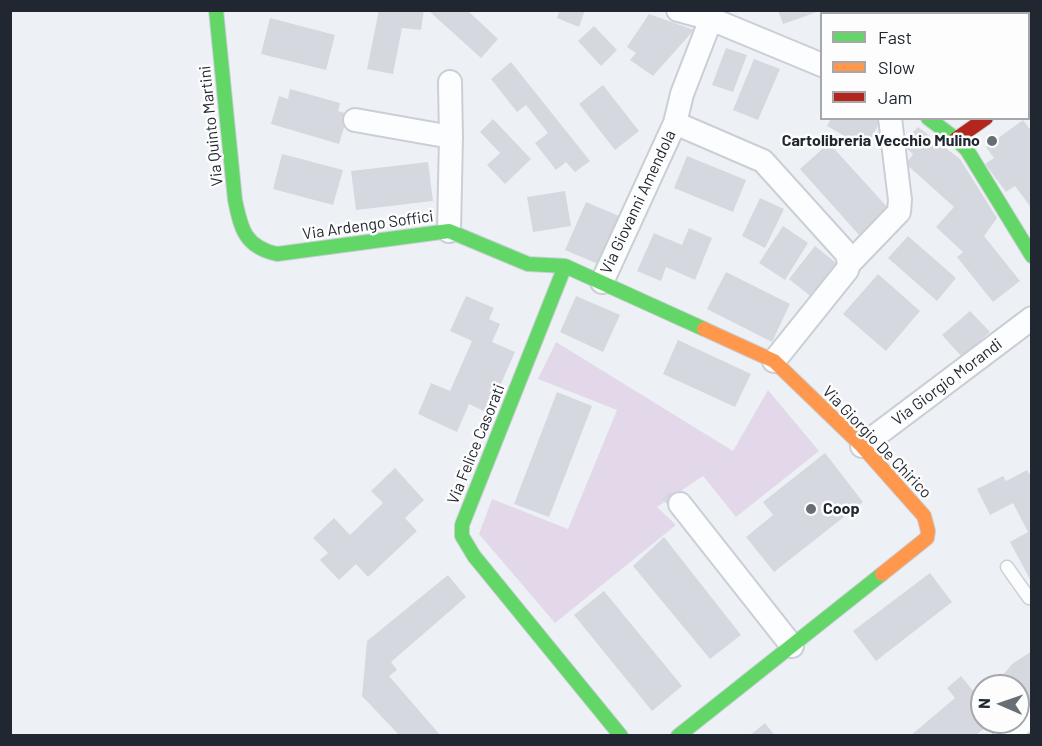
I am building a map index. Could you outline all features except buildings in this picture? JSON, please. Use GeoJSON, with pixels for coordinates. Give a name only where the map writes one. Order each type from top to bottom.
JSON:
{"type":"FeatureCollection","features":[{"type":"Feature","properties":{"kind":"street","name":"Via Quinto Martini"},"geometry":{"type":"LineString","coordinates":[[216,10],[235,200],[246,237]]}},
{"type":"Feature","properties":{"kind":"street"},"geometry":{"type":"LineString","coordinates":[[678,10],[711,19],[820,64]]}},
{"type":"Feature","properties":{"kind":"street","name":"Via Giovanni Amendola"},"geometry":{"type":"LineString","coordinates":[[602,282],[675,123],[682,94],[711,19]]}},
{"type":"Feature","properties":{"kind":"street"},"geometry":{"type":"LineString","coordinates":[[449,231],[450,82]]}},
{"type":"Feature","properties":{"kind":"street"},"geometry":{"type":"LineString","coordinates":[[355,120],[451,137]]}},
{"type":"Feature","properties":{"kind":"street"},"geometry":{"type":"LineString","coordinates":[[774,361],[847,270],[848,259],[898,212],[900,200],[890,120]]}},
{"type":"Feature","properties":{"kind":"street"},"geometry":{"type":"LineString","coordinates":[[931,120],[967,150],[1032,256]]}},
{"type":"Feature","properties":{"kind":"street"},"geometry":{"type":"LineString","coordinates":[[956,139],[983,120]]}},
{"type":"Feature","properties":{"kind":"street","name":"Via Giovanni Amendola"},"geometry":{"type":"LineString","coordinates":[[675,123],[763,161],[848,259]]}},
{"type":"Feature","properties":{"kind":"street","name":"Via Ardengo Soffici"},"geometry":{"type":"LineString","coordinates":[[246,237],[258,250],[277,255],[449,231],[528,264],[566,266]]}},
{"type":"Feature","properties":{"kind":"street"},"geometry":{"type":"LineString","coordinates":[[566,266],[602,282]]}},
{"type":"Feature","properties":{"kind":"street","name":"Via Felice Casorati"},"geometry":{"type":"LineString","coordinates":[[566,266],[462,525],[462,536],[474,556],[621,735]]}},
{"type":"Feature","properties":{"kind":"street","name":"Via Giorgio De Chirico"},"geometry":{"type":"LineString","coordinates":[[602,282],[774,361],[862,446],[924,516],[928,531],[927,538],[678,735]]}},
{"type":"Feature","properties":{"kind":"street","name":"Via Giorgio Morandi"},"geometry":{"type":"LineString","coordinates":[[862,446],[1032,318]]}},
{"type":"Feature","properties":{"kind":"street"},"geometry":{"type":"LineString","coordinates":[[680,504],[792,646]]}},
{"type":"Feature","properties":{"kind":"street"},"geometry":{"type":"LineString","coordinates":[[1005,735],[1032,716]]}},
{"type":"Feature","properties":{"kind":"lane"},"geometry":{"type":"LineString","coordinates":[[1007,567],[1029,598],[1032,596]]}},
{"type":"Feature","properties":{"kind":"shaded area"},"geometry":{"type":"Polygon","coordinates":[[[556,342],[733,451],[768,390],[819,451],[736,517],[703,476],[657,507],[676,525],[555,623],[479,534],[492,499],[568,529],[617,410],[538,379],[556,342]]]}},
{"type":"Feature","properties":{"kind":"traffic: fast"},"geometry":{"type":"LineString","coordinates":[[216,10],[235,200],[242,228],[258,247],[277,254],[449,231],[528,264],[565,266]]}},
{"type":"Feature","properties":{"kind":"traffic: fast"},"geometry":{"type":"LineString","coordinates":[[931,120],[967,150],[1032,256]]}},
{"type":"Feature","properties":{"kind":"traffic: fast"},"geometry":{"type":"LineString","coordinates":[[621,736],[474,556],[462,536],[462,525],[565,266],[704,329]]}},
{"type":"Feature","properties":{"kind":"traffic: fast"},"geometry":{"type":"LineString","coordinates":[[678,736],[882,574]]}},
{"type":"Feature","properties":{"kind":"traffic: slow"},"geometry":{"type":"LineString","coordinates":[[704,329],[774,361],[862,446],[924,516],[928,531],[927,538],[882,574]]}},
{"type":"Feature","properties":{"kind":"traffic: jam"},"geometry":{"type":"LineString","coordinates":[[956,139],[983,120]]}},
{"type":"Feature","properties":{"kind":"place","name":"Cartolibreria Vecchio Mulino"},"geometry":{"type":"Point","coordinates":[992,141]}},
{"type":"Feature","properties":{"kind":"place","name":"Coop"},"geometry":{"type":"Point","coordinates":[811,509]}}]}
